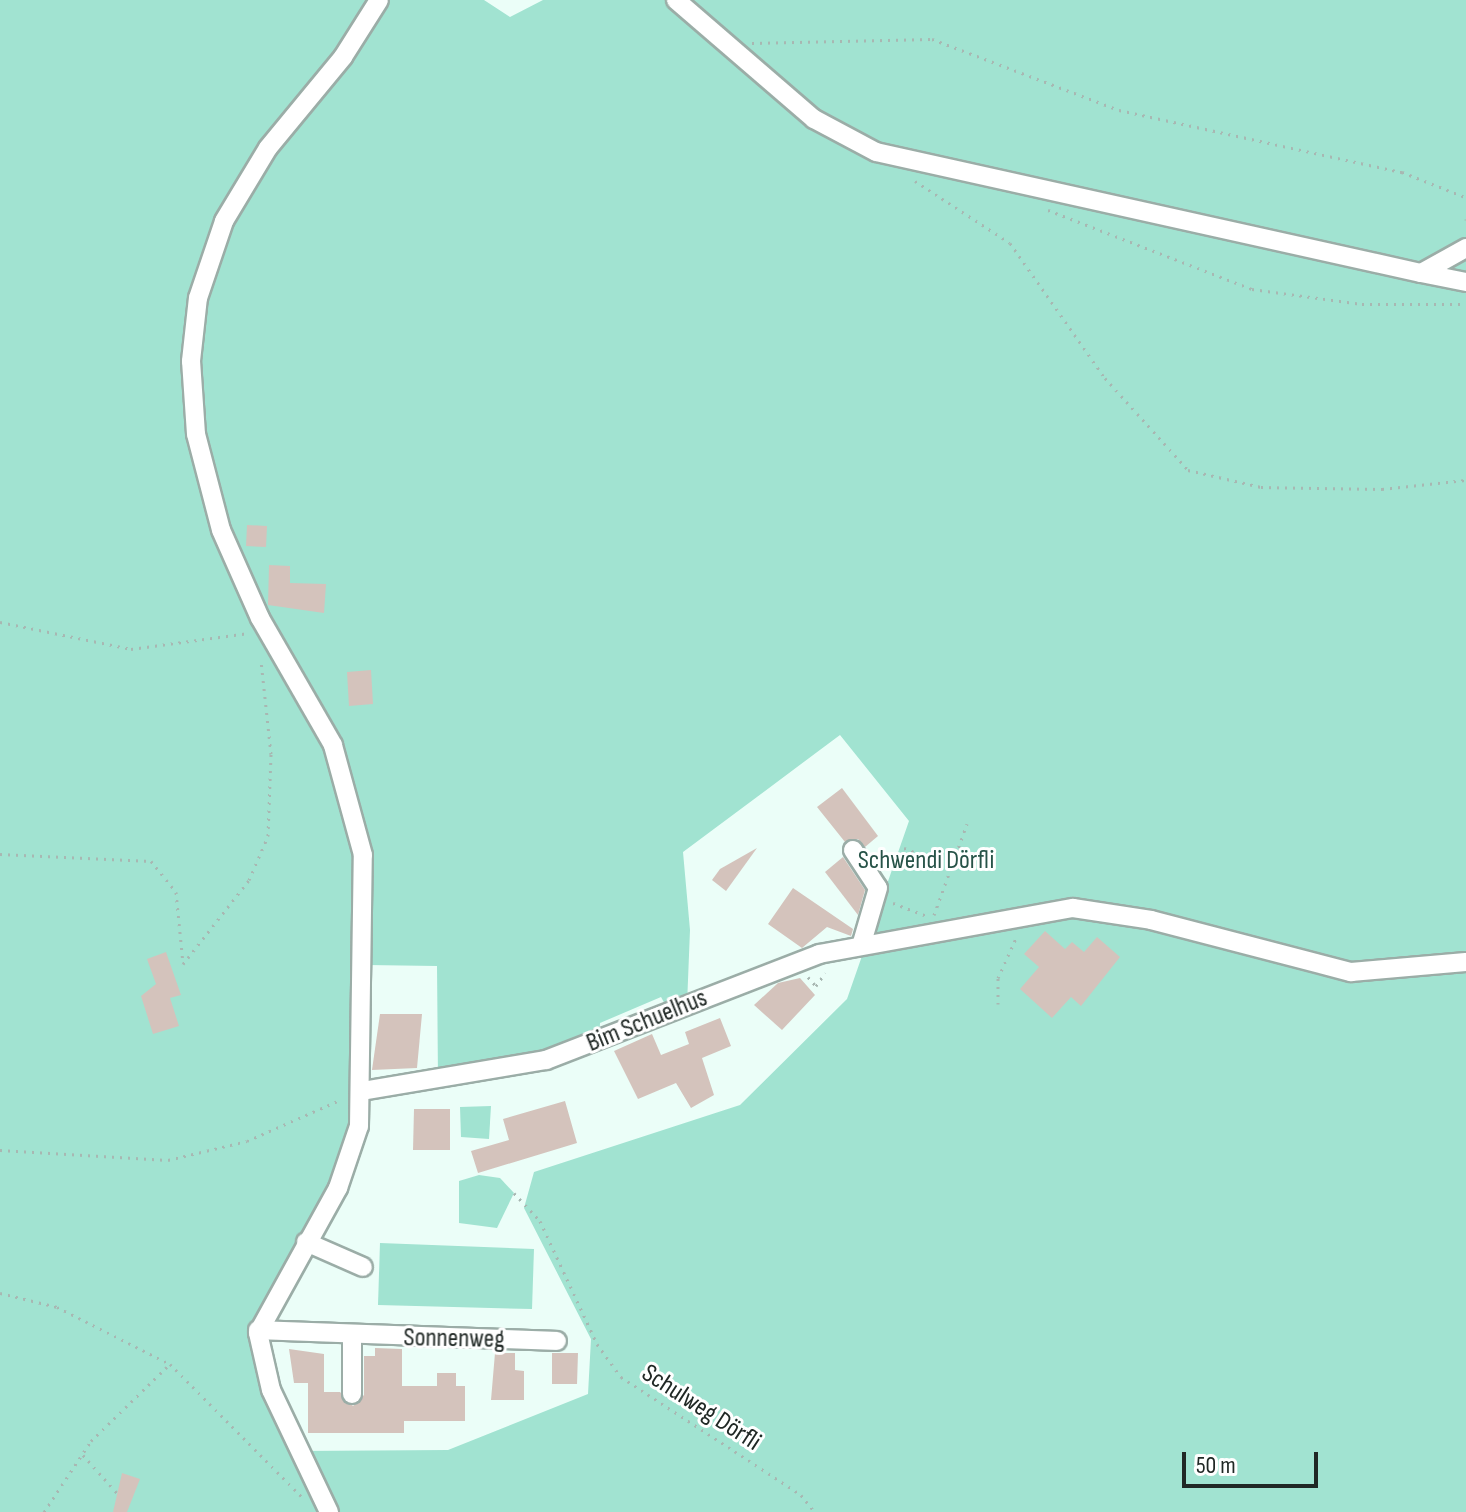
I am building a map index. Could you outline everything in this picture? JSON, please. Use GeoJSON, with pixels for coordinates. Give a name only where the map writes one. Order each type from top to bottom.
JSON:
{"type":"FeatureCollection","features":[{"type":"Feature","properties":{"kind":"street"},"geometry":{"type":"LineString","coordinates":[[325,1504],[271,1390],[258,1330],[347,1165],[362,1096],[365,891],[354,803],[321,717],[229,554],[205,477],[191,361],[198,298],[224,221],[268,148],[343,57],[379,0]]}},
{"type":"Feature","properties":{"kind":"street"},"geometry":{"type":"LineString","coordinates":[[676,0],[814,119],[898,159],[1466,282]]}},
{"type":"Feature","properties":{"kind":"street"},"geometry":{"type":"LineString","coordinates":[[1421,273],[1466,248]]}},
{"type":"Feature","properties":{"kind":"street"},"geometry":{"type":"LineString","coordinates":[[853,850],[878,888],[861,946]]}},
{"type":"Feature","properties":{"kind":"street","name":"Bim Schuelhus"},"geometry":{"type":"LineString","coordinates":[[362,1096],[546,1060],[795,962],[930,926],[1096,910],[1363,973],[1466,962]]}},
{"type":"Feature","properties":{"kind":"street"},"geometry":{"type":"LineString","coordinates":[[306,1242],[363,1267]]}},
{"type":"Feature","properties":{"kind":"street","name":"Sonnenweg"},"geometry":{"type":"LineString","coordinates":[[258,1330],[352,1336],[557,1341]]}},
{"type":"Feature","properties":{"kind":"street"},"geometry":{"type":"LineString","coordinates":[[352,1336],[352,1394]]}},
{"type":"Feature","properties":{"kind":"path"},"geometry":{"type":"LineString","coordinates":[[724,42],[932,39],[1119,110],[1402,172],[1465,197]]}},
{"type":"Feature","properties":{"kind":"path"},"geometry":{"type":"LineString","coordinates":[[912,178],[1010,243],[1105,378],[1188,470],[1261,487],[1382,489],[1466,480]]}},
{"type":"Feature","properties":{"kind":"path"},"geometry":{"type":"LineString","coordinates":[[1035,204],[1252,289],[1362,304],[1466,304]]}},
{"type":"Feature","properties":{"kind":"path"},"geometry":{"type":"LineString","coordinates":[[0,622],[131,649],[256,634],[255,640]]}},
{"type":"Feature","properties":{"kind":"path"},"geometry":{"type":"LineString","coordinates":[[0,854],[151,861],[176,892],[183,964],[249,880],[268,836],[270,729],[259,654]]}},
{"type":"Feature","properties":{"kind":"path"},"geometry":{"type":"LineString","coordinates":[[889,902],[930,926],[967,824]]}},
{"type":"Feature","properties":{"kind":"path"},"geometry":{"type":"LineString","coordinates":[[904,848],[951,867]]}},
{"type":"Feature","properties":{"kind":"path"},"geometry":{"type":"LineString","coordinates":[[998,1004],[998,978],[1029,917]]}},
{"type":"Feature","properties":{"kind":"path"},"geometry":{"type":"LineString","coordinates":[[0,1150],[168,1160],[247,1141],[333,1101],[362,1096]]}},
{"type":"Feature","properties":{"kind":"path","name":"Schulweg Dörfli"},"geometry":{"type":"LineString","coordinates":[[514,1193],[540,1221],[597,1344],[621,1377],[801,1495],[815,1512]]}},
{"type":"Feature","properties":{"kind":"path"},"geometry":{"type":"LineString","coordinates":[[0,1293],[50,1303],[170,1364],[289,1490],[325,1504]]}},
{"type":"Feature","properties":{"kind":"path"},"geometry":{"type":"LineString","coordinates":[[44,1512],[82,1454],[170,1364]]}},
{"type":"Feature","properties":{"kind":"path"},"geometry":{"type":"LineString","coordinates":[[82,1454],[118,1494]]}},
{"type":"Feature","properties":{"kind":"green space","name":"Schwendi Dörfli"},"geometry":{"type":"Polygon","coordinates":[[[0,0],[484,0],[510,17],[543,0],[1466,0],[1466,1512],[0,1512],[0,0]],[[840,735],[683,852],[690,930],[687,1005],[670,1013],[661,997],[600,1023],[599,1040],[438,1080],[437,966],[367,965],[347,1165],[259,1323],[298,1451],[448,1450],[588,1394],[591,1339],[524,1208],[534,1172],[740,1105],[847,999],[909,821],[840,735]]]}},
{"type":"Feature","properties":{"kind":"green space"},"geometry":{"type":"Polygon","coordinates":[[[491,1106],[489,1139],[461,1137],[460,1107],[491,1106]]]}},
{"type":"Feature","properties":{"kind":"green space"},"geometry":{"type":"Polygon","coordinates":[[[479,1175],[500,1178],[514,1193],[497,1228],[459,1223],[459,1181],[479,1175]]]}},
{"type":"Feature","properties":{"kind":"green space"},"geometry":{"type":"Polygon","coordinates":[[[380,1243],[534,1249],[532,1309],[378,1305],[380,1243]]]}},
{"type":"Feature","properties":{"kind":"building"},"geometry":{"type":"Polygon","coordinates":[[[247,525],[267,526],[266,547],[246,546],[247,525]]]}},
{"type":"Feature","properties":{"kind":"building"},"geometry":{"type":"Polygon","coordinates":[[[269,565],[290,566],[290,583],[326,584],[324,613],[268,605],[269,565]]]}},
{"type":"Feature","properties":{"kind":"building"},"geometry":{"type":"Polygon","coordinates":[[[371,670],[373,704],[349,706],[347,672],[371,670]]]}},
{"type":"Feature","properties":{"kind":"building"},"geometry":{"type":"Polygon","coordinates":[[[842,788],[878,836],[865,847],[858,839],[845,842],[817,807],[842,788]]]}},
{"type":"Feature","properties":{"kind":"building"},"geometry":{"type":"Polygon","coordinates":[[[757,848],[726,891],[712,880],[720,869],[757,848]]]}},
{"type":"Feature","properties":{"kind":"building"},"geometry":{"type":"Polygon","coordinates":[[[843,857],[865,890],[858,915],[825,872],[843,857]]]}},
{"type":"Feature","properties":{"kind":"building"},"geometry":{"type":"Polygon","coordinates":[[[793,888],[853,929],[851,936],[827,927],[802,948],[768,924],[793,888]]]}},
{"type":"Feature","properties":{"kind":"building"},"geometry":{"type":"Polygon","coordinates":[[[1045,931],[1065,949],[1072,942],[1084,952],[1097,937],[1120,957],[1081,1006],[1071,997],[1052,1018],[1020,989],[1039,967],[1024,954],[1045,931]]]}},
{"type":"Feature","properties":{"kind":"building"},"geometry":{"type":"Polygon","coordinates":[[[166,952],[181,995],[170,998],[179,1026],[153,1034],[141,996],[156,984],[147,959],[166,952]]]}},
{"type":"Feature","properties":{"kind":"building"},"geometry":{"type":"Polygon","coordinates":[[[800,978],[815,995],[782,1030],[754,1005],[778,983],[800,978]]]}},
{"type":"Feature","properties":{"kind":"building"},"geometry":{"type":"Polygon","coordinates":[[[380,1014],[422,1014],[417,1068],[372,1070],[380,1014]]]}},
{"type":"Feature","properties":{"kind":"building"},"geometry":{"type":"Polygon","coordinates":[[[720,1018],[731,1046],[702,1058],[714,1095],[691,1108],[676,1083],[638,1099],[614,1051],[652,1034],[661,1055],[689,1044],[685,1032],[720,1018]]]}},
{"type":"Feature","properties":{"kind":"building"},"geometry":{"type":"Polygon","coordinates":[[[565,1101],[577,1143],[478,1173],[471,1151],[509,1140],[503,1119],[565,1101]]]}},
{"type":"Feature","properties":{"kind":"building"},"geometry":{"type":"Polygon","coordinates":[[[414,1109],[450,1109],[450,1150],[413,1150],[414,1109]]]}},
{"type":"Feature","properties":{"kind":"building"},"geometry":{"type":"Polygon","coordinates":[[[375,1348],[402,1349],[402,1386],[437,1386],[437,1373],[456,1373],[456,1386],[465,1386],[465,1421],[404,1421],[404,1433],[308,1433],[308,1383],[294,1383],[289,1349],[324,1354],[324,1392],[340,1392],[353,1406],[364,1395],[364,1356],[375,1356],[375,1348]]]}},
{"type":"Feature","properties":{"kind":"building"},"geometry":{"type":"Polygon","coordinates":[[[495,1353],[515,1353],[515,1370],[524,1371],[524,1400],[491,1400],[495,1353]]]}},
{"type":"Feature","properties":{"kind":"building"},"geometry":{"type":"Polygon","coordinates":[[[552,1353],[578,1353],[577,1384],[552,1384],[552,1353]]]}},
{"type":"Feature","properties":{"kind":"building"},"geometry":{"type":"Polygon","coordinates":[[[122,1473],[140,1479],[127,1512],[113,1512],[122,1473]]]}}]}
